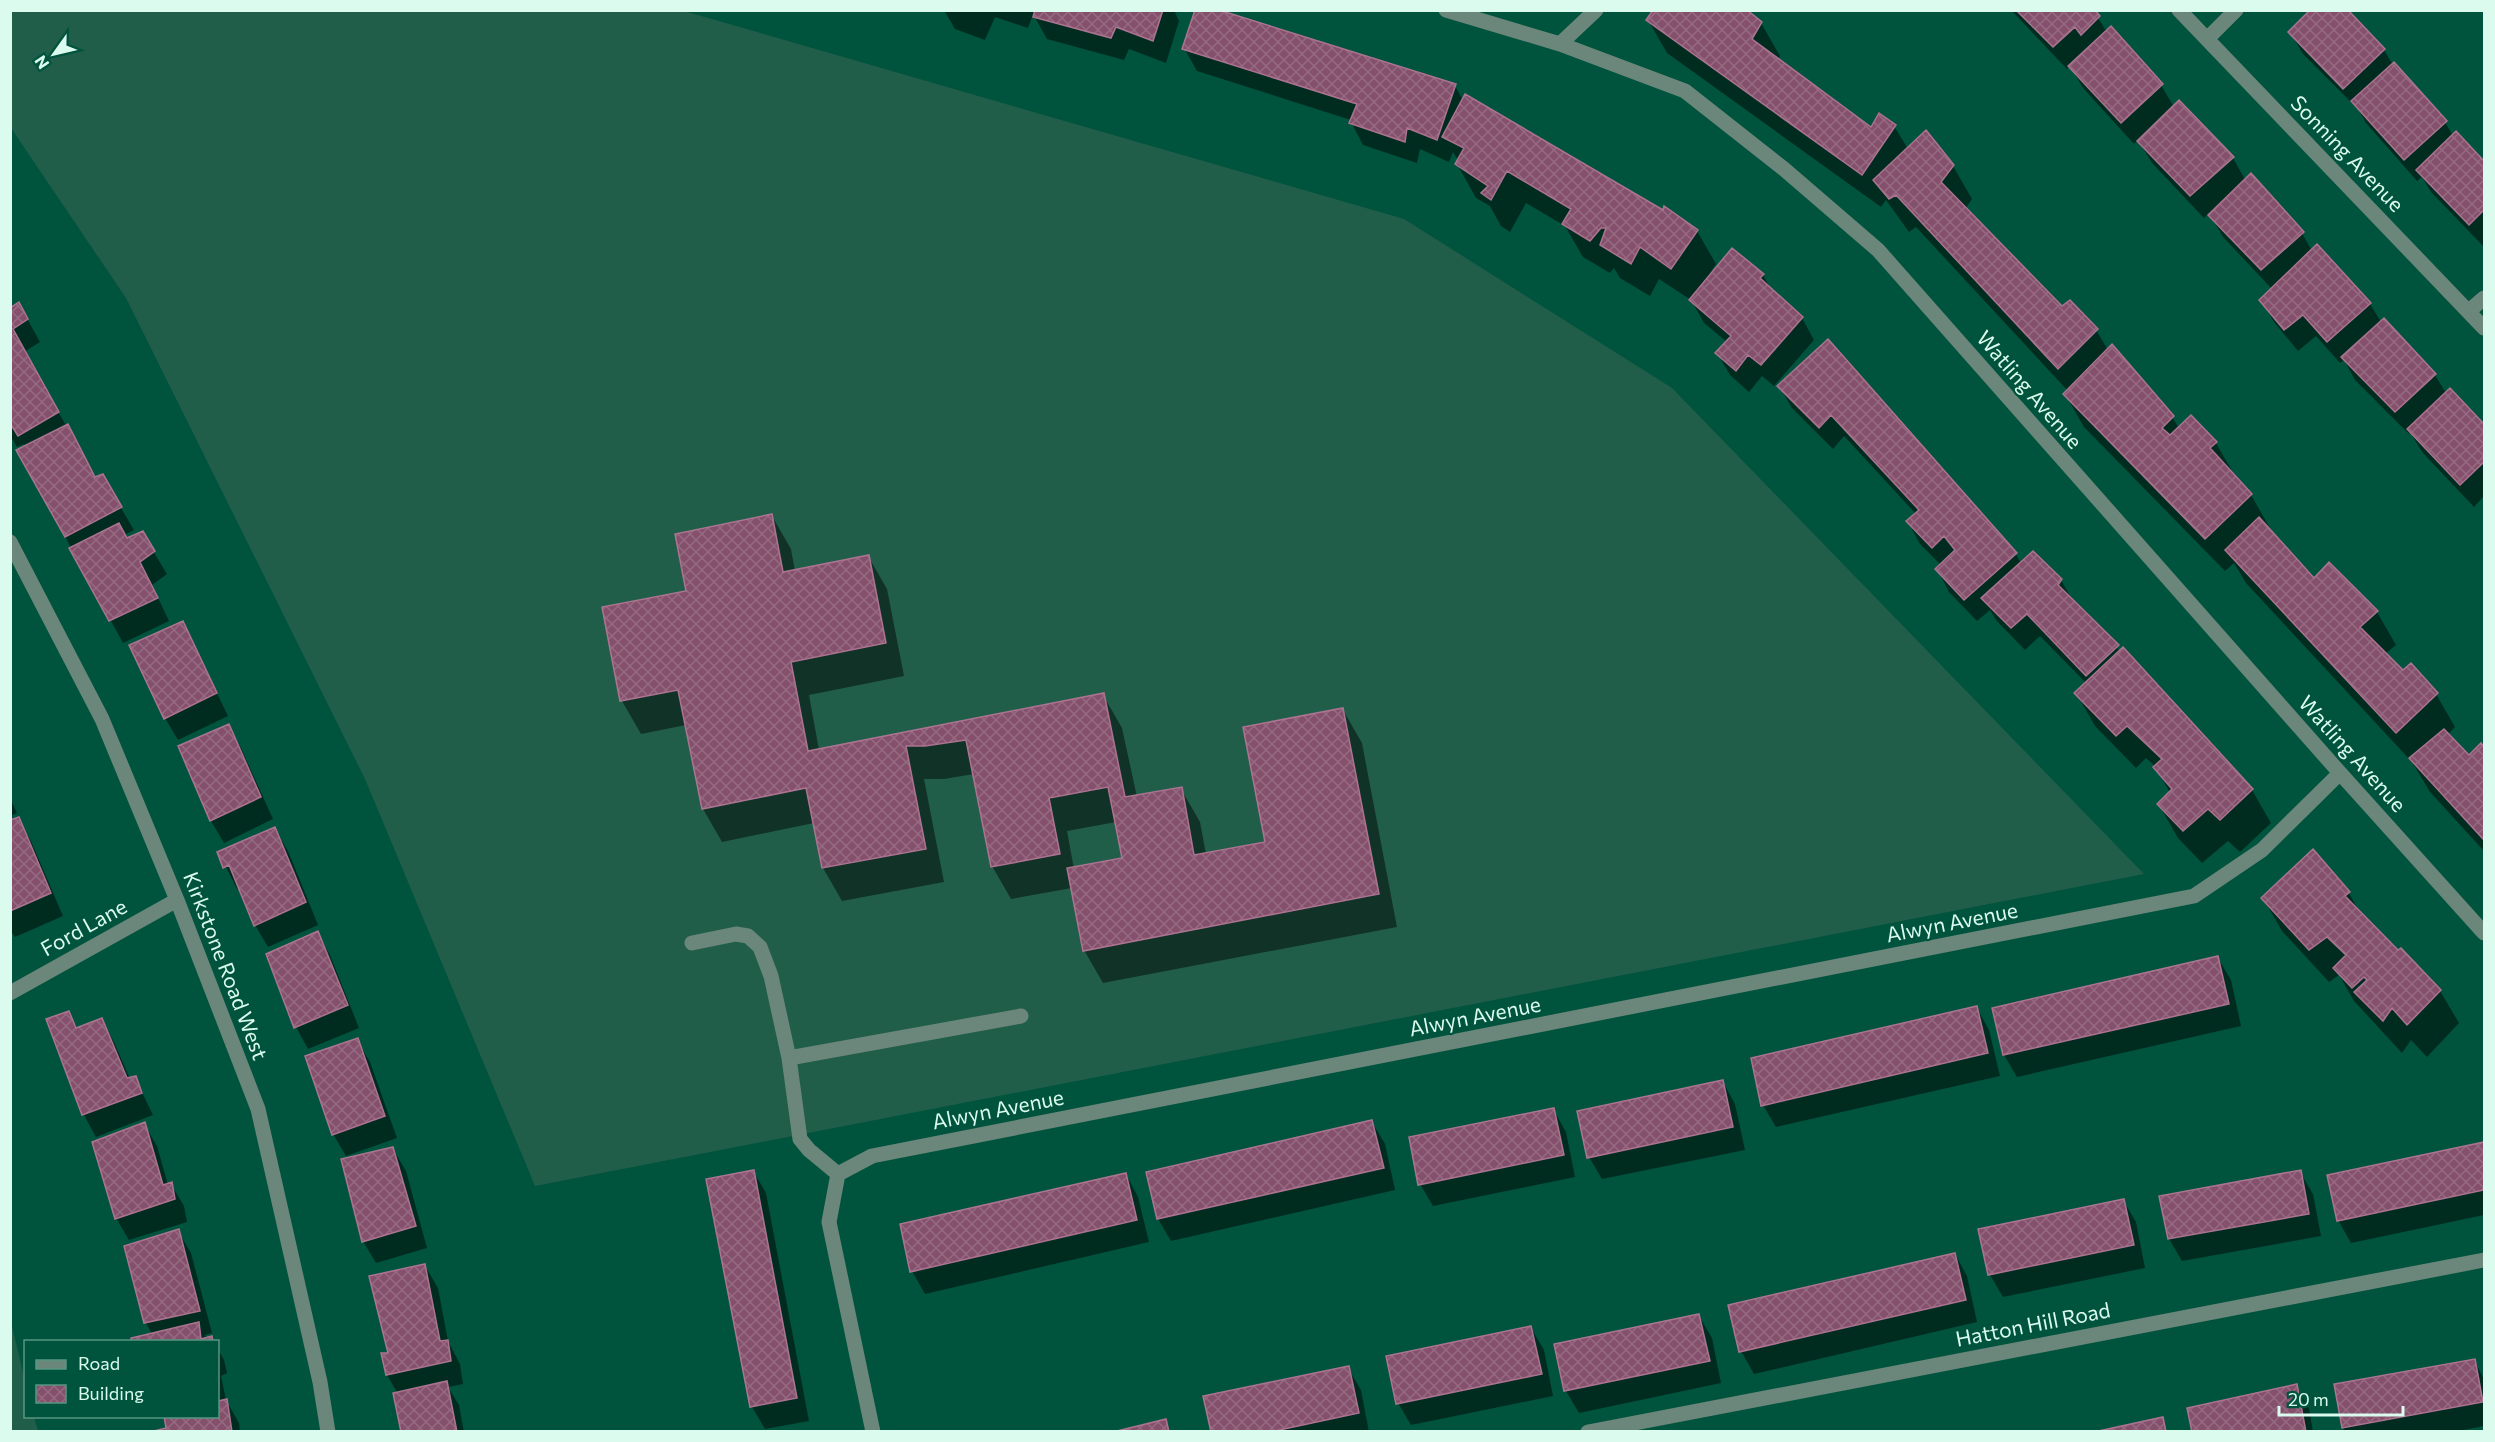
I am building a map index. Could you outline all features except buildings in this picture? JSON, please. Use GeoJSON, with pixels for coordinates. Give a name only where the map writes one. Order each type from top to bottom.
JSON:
{"type":"FeatureCollection","features":[{"type":"Feature","properties":{"kind":"street","name":"Watling Avenue"},"geometry":{"type":"LineString","coordinates":[[1446,10],[1560,44],[1685,91],[1784,168],[1878,250],[2484,933]]}},
{"type":"Feature","properties":{"kind":"street"},"geometry":{"type":"LineString","coordinates":[[1560,44],[1596,10]]}},
{"type":"Feature","properties":{"kind":"street","name":"Sonning Avenue"},"geometry":{"type":"LineString","coordinates":[[2179,10],[2484,328]]}},
{"type":"Feature","properties":{"kind":"street"},"geometry":{"type":"LineString","coordinates":[[2207,39],[2236,10]]}},
{"type":"Feature","properties":{"kind":"street"},"geometry":{"type":"LineString","coordinates":[[2469,311],[2484,298]]}},
{"type":"Feature","properties":{"kind":"street","name":"Kirkstone Road West"},"geometry":{"type":"LineString","coordinates":[[10,542],[102,719],[177,900],[258,1108],[320,1382],[328,1431]]}},
{"type":"Feature","properties":{"kind":"street","name":"Alwyn Avenue"},"geometry":{"type":"LineString","coordinates":[[838,1174],[872,1156],[2194,896],[2262,850],[2340,773]]}},
{"type":"Feature","properties":{"kind":"street","name":"Ford Lane"},"geometry":{"type":"LineString","coordinates":[[10,993],[177,900]]}},
{"type":"Feature","properties":{"kind":"street"},"geometry":{"type":"LineString","coordinates":[[692,943],[736,934],[748,936],[760,947],[771,976],[789,1058],[800,1139],[809,1150],[838,1174],[829,1222],[873,1431]]}},
{"type":"Feature","properties":{"kind":"street"},"geometry":{"type":"LineString","coordinates":[[789,1058],[1021,1016]]}},
{"type":"Feature","properties":{"kind":"street","name":"Hatton Hill Road"},"geometry":{"type":"LineString","coordinates":[[1588,1431],[2484,1260]]}},
{"type":"Feature","properties":{"kind":"shaded area"},"geometry":{"type":"Polygon","coordinates":[[[10,11],[684,11],[1404,219],[1672,388],[2144,874],[535,1186],[365,779],[126,298],[11,128],[10,11]]]}},
{"type":"Feature","properties":{"kind":"shaded area"},"geometry":{"type":"Polygon","coordinates":[[[10,1318],[24,1377],[24,1418],[34,1418],[38,1431],[11,1431],[10,1318]]]}}]}
